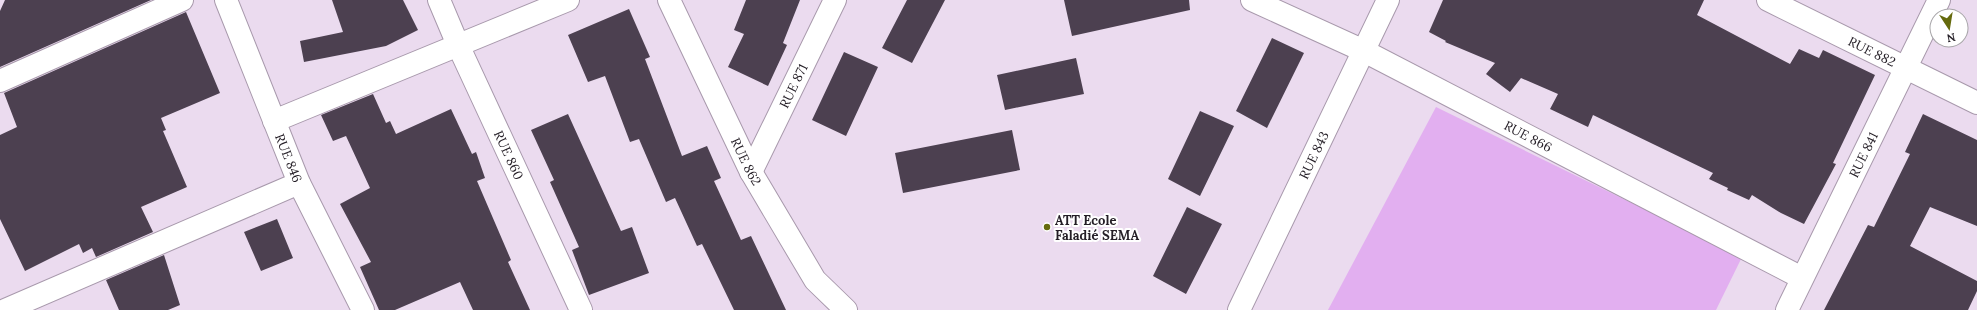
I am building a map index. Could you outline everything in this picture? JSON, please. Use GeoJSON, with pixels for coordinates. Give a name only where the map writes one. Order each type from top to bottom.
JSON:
{"type":"FeatureCollection","features":[{"type":"Feature","properties":{"kind":"street"},"geometry":{"type":"LineString","coordinates":[[0,81],[182,0]]}},
{"type":"Feature","properties":{"kind":"street","name":"RUE 846"},"geometry":{"type":"LineString","coordinates":[[226,0],[299,183],[362,310]]}},
{"type":"Feature","properties":{"kind":"street","name":"RUE 860"},"geometry":{"type":"LineString","coordinates":[[439,0],[458,45],[580,310]]}},
{"type":"Feature","properties":{"kind":"street"},"geometry":{"type":"LineString","coordinates":[[274,121],[568,0]]}},
{"type":"Feature","properties":{"kind":"street","name":"RUE 862"},"geometry":{"type":"LineString","coordinates":[[669,0],[751,172],[815,280],[846,310]]}},
{"type":"Feature","properties":{"kind":"street","name":"RUE 871"},"geometry":{"type":"LineString","coordinates":[[751,172],[835,0]]}},
{"type":"Feature","properties":{"kind":"street","name":"RUE 866"},"geometry":{"type":"LineString","coordinates":[[1252,0],[1364,51],[1802,278]]}},
{"type":"Feature","properties":{"kind":"street","name":"RUE 843"},"geometry":{"type":"LineString","coordinates":[[1241,309],[1388,0]]}},
{"type":"Feature","properties":{"kind":"street","name":"RUE 882"},"geometry":{"type":"LineString","coordinates":[[1768,0],[1977,103]]}},
{"type":"Feature","properties":{"kind":"street","name":"RUE 841"},"geometry":{"type":"LineString","coordinates":[[1787,310],[1939,0]]}},
{"type":"Feature","properties":{"kind":"street"},"geometry":{"type":"LineString","coordinates":[[5,310],[299,183]]}},
{"type":"Feature","properties":{"kind":"shaded area"},"geometry":{"type":"Polygon","coordinates":[[[1436,107],[1742,257],[1716,310],[1328,310],[1436,107]]]}},
{"type":"Feature","properties":{"kind":"building"},"geometry":{"type":"Polygon","coordinates":[[[5,0],[151,0],[0,67],[0,11],[5,0]]]}},
{"type":"Feature","properties":{"kind":"building"},"geometry":{"type":"Polygon","coordinates":[[[332,0],[403,0],[418,30],[386,46],[304,62],[300,41],[343,32],[332,0]]]}},
{"type":"Feature","properties":{"kind":"building"},"geometry":{"type":"Polygon","coordinates":[[[746,0],[800,0],[783,43],[787,45],[768,86],[728,67],[744,34],[734,30],[746,0]]]}},
{"type":"Feature","properties":{"kind":"building"},"geometry":{"type":"Polygon","coordinates":[[[907,0],[945,0],[912,63],[882,48],[907,0]]]}},
{"type":"Feature","properties":{"kind":"building"},"geometry":{"type":"Polygon","coordinates":[[[1064,0],[1189,0],[1190,10],[1072,36],[1064,0]]]}},
{"type":"Feature","properties":{"kind":"building"},"geometry":{"type":"Polygon","coordinates":[[[1443,0],[1704,0],[1697,15],[1790,64],[1799,49],[1819,58],[1823,50],[1875,75],[1833,163],[1836,164],[1804,224],[1781,213],[1752,195],[1749,200],[1727,190],[1728,188],[1709,179],[1713,173],[1593,115],[1588,127],[1550,109],[1558,94],[1521,78],[1510,92],[1486,74],[1495,63],[1445,42],[1446,41],[1429,32],[1443,0]]]}},
{"type":"Feature","properties":{"kind":"building"},"geometry":{"type":"Polygon","coordinates":[[[629,9],[650,57],[645,59],[682,156],[707,146],[721,178],[714,181],[741,240],[751,236],[786,310],[734,310],[702,244],[697,246],[675,198],[666,202],[639,139],[630,142],[605,76],[588,82],[568,35],[629,9]]]}},
{"type":"Feature","properties":{"kind":"building"},"geometry":{"type":"Polygon","coordinates":[[[186,12],[220,93],[161,118],[166,130],[163,131],[187,187],[141,207],[153,232],[96,257],[92,248],[83,253],[79,244],[25,271],[0,219],[0,135],[17,127],[4,93],[186,12]]]}},
{"type":"Feature","properties":{"kind":"building"},"geometry":{"type":"Polygon","coordinates":[[[1272,38],[1304,53],[1267,128],[1236,111],[1272,38]]]}},
{"type":"Feature","properties":{"kind":"building"},"geometry":{"type":"Polygon","coordinates":[[[844,52],[878,67],[846,136],[812,120],[844,52]]]}},
{"type":"Feature","properties":{"kind":"building"},"geometry":{"type":"Polygon","coordinates":[[[1076,58],[1084,94],[1005,110],[997,75],[1076,58]]]}},
{"type":"Feature","properties":{"kind":"building"},"geometry":{"type":"Polygon","coordinates":[[[373,94],[386,123],[390,121],[396,134],[451,109],[472,154],[476,152],[485,178],[477,181],[511,260],[508,262],[530,310],[473,310],[460,282],[395,310],[379,310],[360,267],[371,262],[340,204],[370,188],[346,136],[333,141],[321,115],[373,94]]]}},
{"type":"Feature","properties":{"kind":"building"},"geometry":{"type":"Polygon","coordinates":[[[1200,111],[1234,126],[1200,196],[1168,179],[1200,111]]]}},
{"type":"Feature","properties":{"kind":"building"},"geometry":{"type":"Polygon","coordinates":[[[568,114],[621,231],[632,227],[649,273],[589,295],[572,250],[579,247],[550,182],[554,180],[531,130],[568,114]]]}},
{"type":"Feature","properties":{"kind":"building"},"geometry":{"type":"Polygon","coordinates":[[[1923,114],[1977,140],[1977,226],[1930,207],[1910,246],[1977,281],[1977,291],[1968,310],[1824,310],[1868,225],[1874,227],[1910,154],[1905,152],[1923,114]]]}},
{"type":"Feature","properties":{"kind":"building"},"geometry":{"type":"Polygon","coordinates":[[[1012,130],[1020,170],[903,193],[895,153],[1012,130]]]}},
{"type":"Feature","properties":{"kind":"building"},"geometry":{"type":"Polygon","coordinates":[[[1187,207],[1222,224],[1186,294],[1153,276],[1187,207]]]}},
{"type":"Feature","properties":{"kind":"building"},"geometry":{"type":"Polygon","coordinates":[[[277,219],[293,258],[261,271],[244,232],[277,219]]]}},
{"type":"Feature","properties":{"kind":"building"},"geometry":{"type":"Polygon","coordinates":[[[164,255],[180,305],[168,310],[119,310],[106,280],[164,255]]]}},
{"type":"Feature","properties":{"kind":"place","name":"ATT Ecole Faladié SEMA"},"geometry":{"type":"Point","coordinates":[1047,227]}}]}
